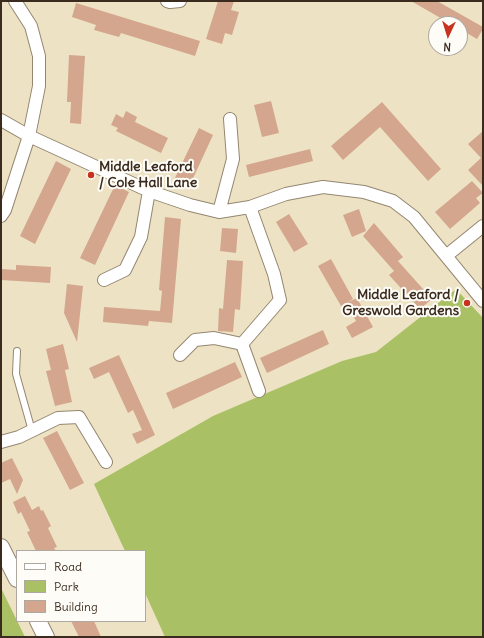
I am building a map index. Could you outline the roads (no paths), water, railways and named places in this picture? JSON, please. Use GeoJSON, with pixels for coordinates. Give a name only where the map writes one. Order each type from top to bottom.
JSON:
{"type":"FeatureCollection","features":[{"type":"Feature","properties":{"kind":"street"},"geometry":{"type":"LineString","coordinates":[[1,216],[5,210],[29,136],[39,86],[39,56],[31,26],[15,1]]}},
{"type":"Feature","properties":{"kind":"street"},"geometry":{"type":"LineString","coordinates":[[167,1],[180,1]]}},
{"type":"Feature","properties":{"kind":"street"},"geometry":{"type":"LineString","coordinates":[[1,120],[29,136],[150,191],[190,206],[219,212],[250,207],[286,194],[324,187],[364,192],[393,201],[414,217],[483,300]]}},
{"type":"Feature","properties":{"kind":"street"},"geometry":{"type":"LineString","coordinates":[[219,212],[233,158],[230,120]]}},
{"type":"Feature","properties":{"kind":"street"},"geometry":{"type":"LineString","coordinates":[[104,280],[125,270],[141,237],[150,191]]}},
{"type":"Feature","properties":{"kind":"street"},"geometry":{"type":"LineString","coordinates":[[242,344],[280,300],[274,274],[250,207]]}},
{"type":"Feature","properties":{"kind":"street"},"geometry":{"type":"LineString","coordinates":[[446,256],[483,226]]}},
{"type":"Feature","properties":{"kind":"street"},"geometry":{"type":"LineString","coordinates":[[180,355],[195,340],[214,338],[242,344]]}},
{"type":"Feature","properties":{"kind":"street"},"geometry":{"type":"LineString","coordinates":[[242,344],[259,391]]}},
{"type":"Feature","properties":{"kind":"street"},"geometry":{"type":"LineString","coordinates":[[1,442],[19,437],[58,418],[79,418],[106,462]]}},
{"type":"Feature","properties":{"kind":"street"},"geometry":{"type":"LineString","coordinates":[[1,547],[16,577]]}},
{"type":"Feature","properties":{"kind":"street"},"geometry":{"type":"LineString","coordinates":[[38,622],[46,637]]}},
{"type":"Feature","properties":{"kind":"lane"},"geometry":{"type":"LineString","coordinates":[[17,351],[16,374],[32,431]]}},
{"type":"Feature","properties":{"kind":"place","name":"Middle Leaford / Cole Hall Lane"},"geometry":{"type":"Point","coordinates":[91,175]}},
{"type":"Feature","properties":{"kind":"place","name":"Middle Leaford / Greswold Gardens"},"geometry":{"type":"Point","coordinates":[467,303]}}]}
